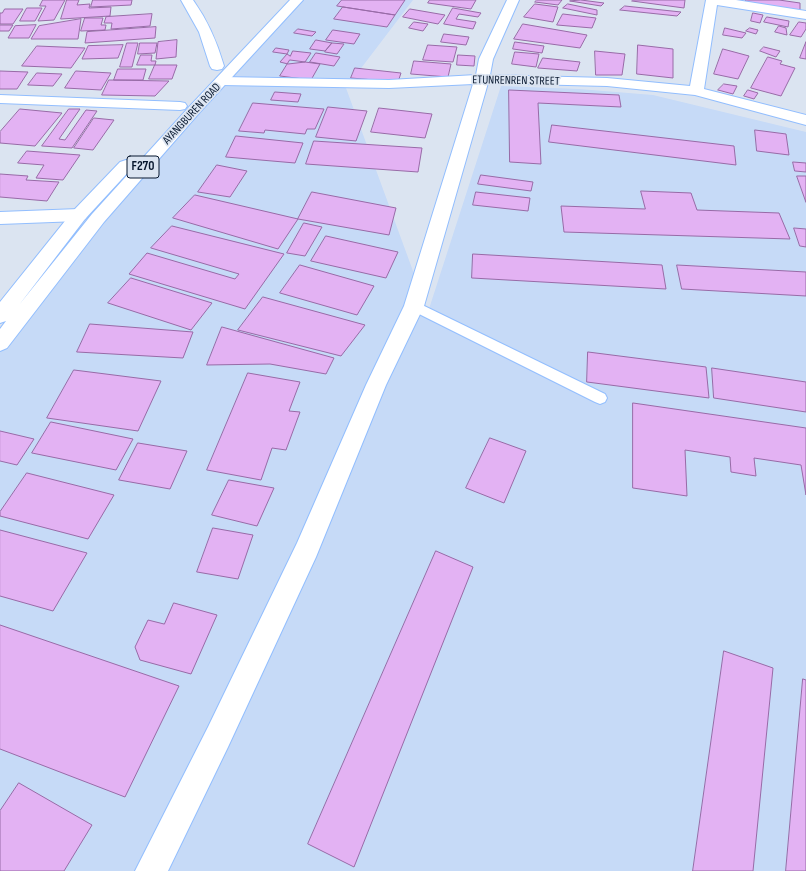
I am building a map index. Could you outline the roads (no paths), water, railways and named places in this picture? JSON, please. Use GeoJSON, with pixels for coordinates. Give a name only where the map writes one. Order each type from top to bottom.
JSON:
{"type":"FeatureCollection","features":[{"type":"Feature","properties":{"kind":"street"},"geometry":{"type":"LineString","coordinates":[[186,0],[198,16],[208,35],[220,74]]}},
{"type":"Feature","properties":{"kind":"street","name":"AYANGBUREN ROAD"},"geometry":{"type":"LineString","coordinates":[[0,343],[98,218],[282,0]]}},
{"type":"Feature","properties":{"kind":"street","name":"AYANGBUREN ROAD"},"geometry":{"type":"LineString","coordinates":[[0,316],[79,215],[180,106],[220,74],[297,0]]}},
{"type":"Feature","properties":{"kind":"street"},"geometry":{"type":"LineString","coordinates":[[151,871],[218,737],[307,549],[376,385],[414,306],[482,79],[486,60],[513,0]]}},
{"type":"Feature","properties":{"kind":"street"},"geometry":{"type":"LineString","coordinates":[[696,91],[712,0],[806,15]]}},
{"type":"Feature","properties":{"kind":"street","name":"ETUNRENREN STREET"},"geometry":{"type":"LineString","coordinates":[[220,74],[389,84],[482,79],[607,82],[696,91],[806,120]]}},
{"type":"Feature","properties":{"kind":"street"},"geometry":{"type":"LineString","coordinates":[[0,99],[180,106]]}},
{"type":"Feature","properties":{"kind":"street"},"geometry":{"type":"LineString","coordinates":[[0,218],[79,215]]}},
{"type":"Feature","properties":{"kind":"lane"},"geometry":{"type":"LineString","coordinates":[[414,306],[600,398]]}}]}
